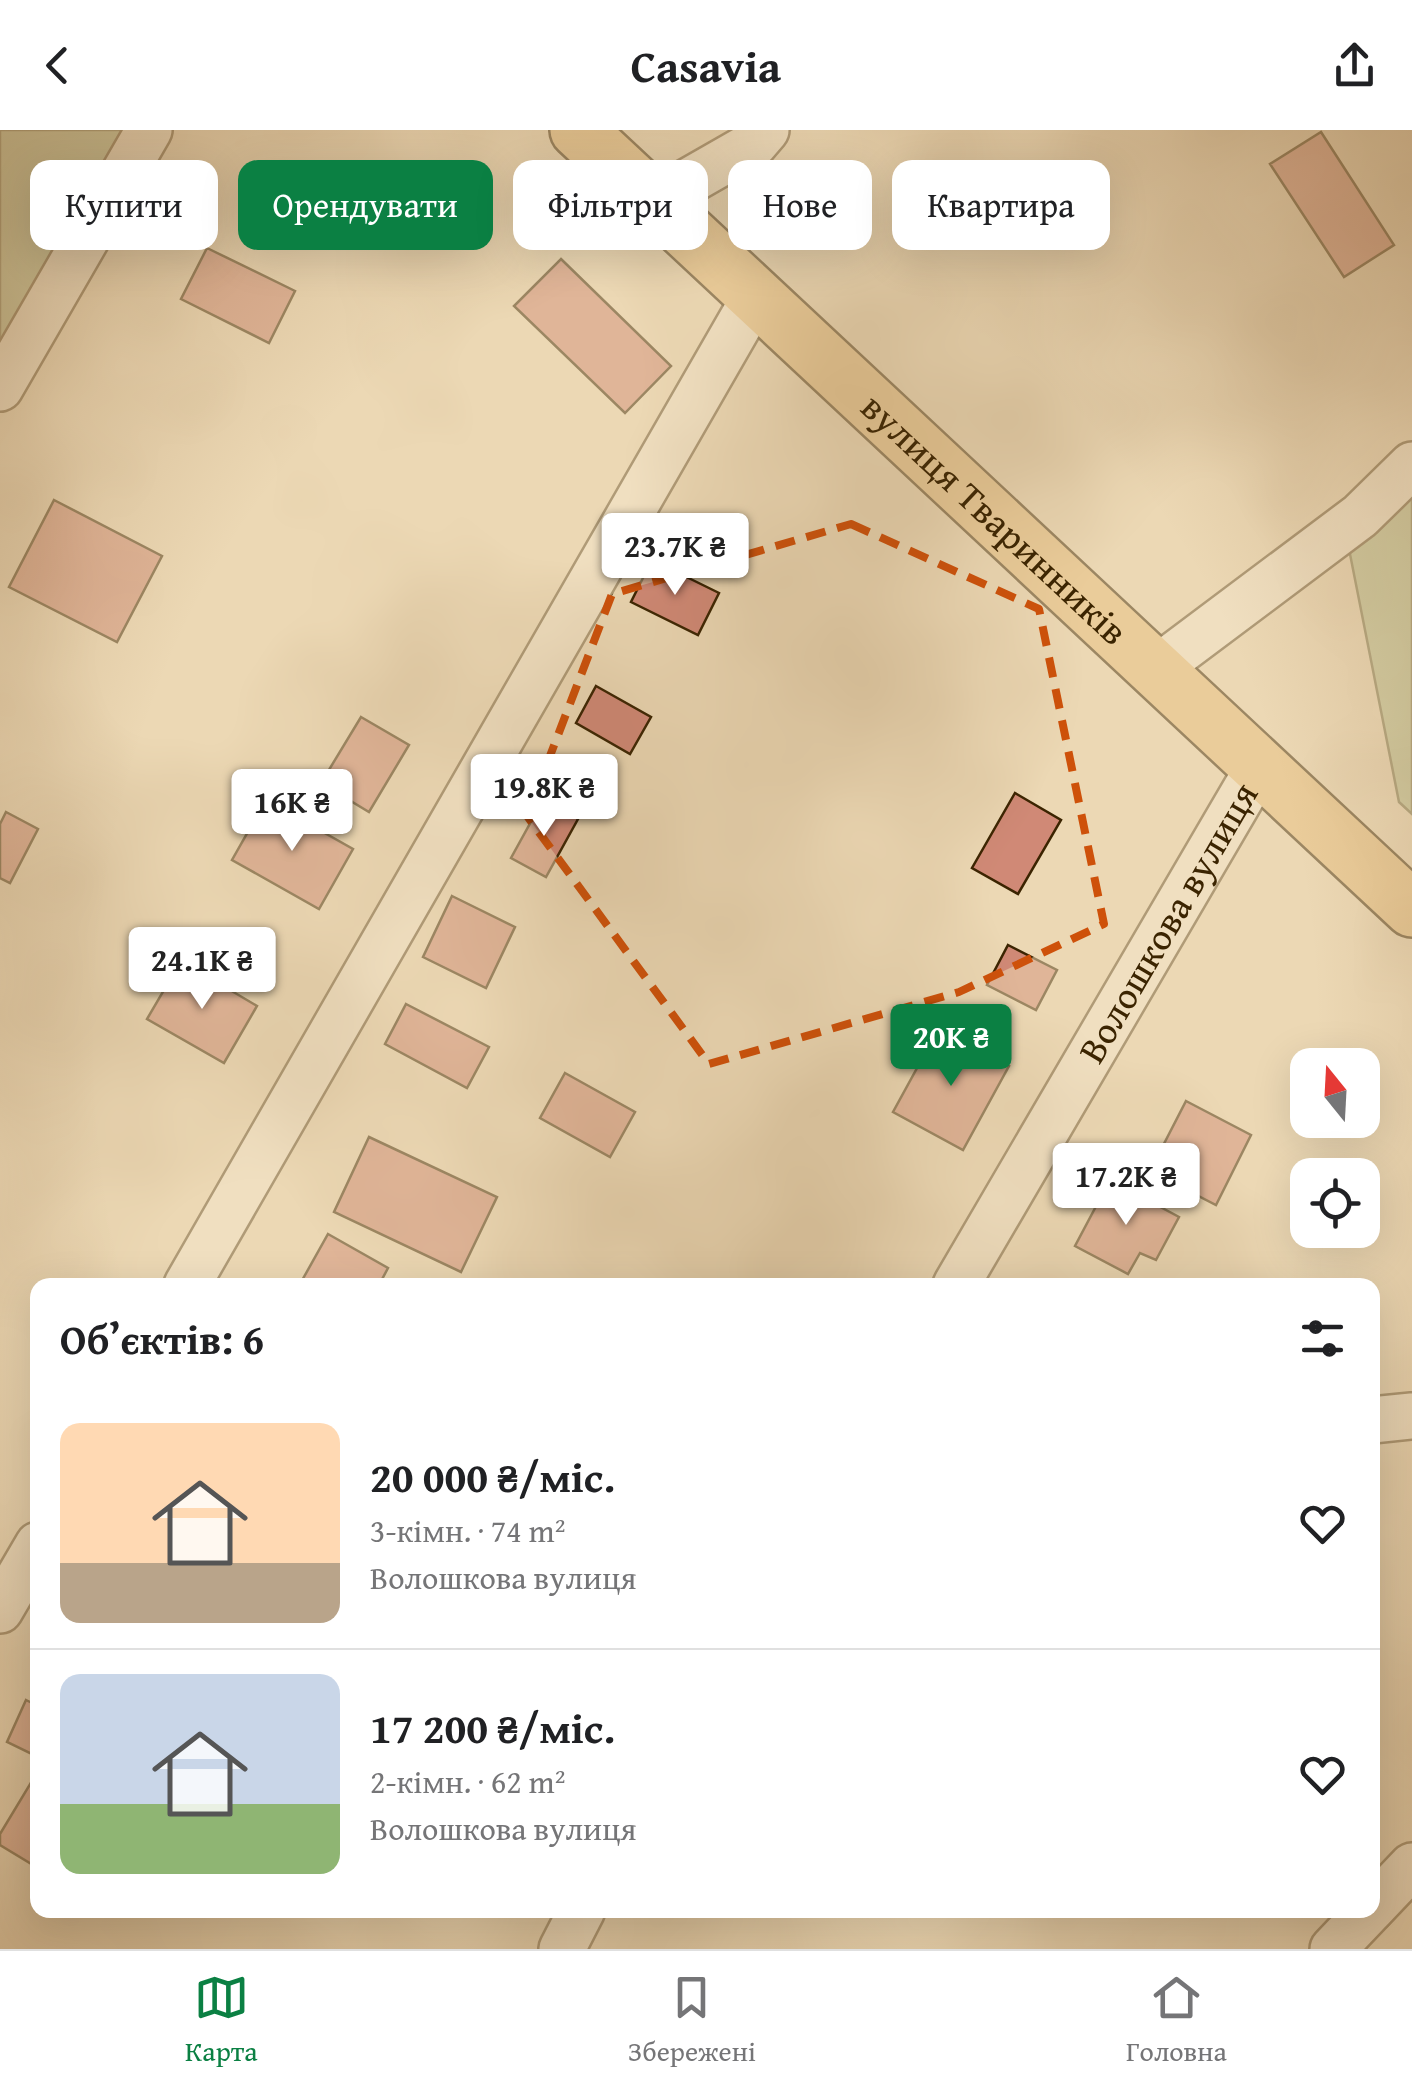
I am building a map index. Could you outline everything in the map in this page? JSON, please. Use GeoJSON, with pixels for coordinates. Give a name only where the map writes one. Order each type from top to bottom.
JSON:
{"type":"FeatureCollection","features":[{"type":"Feature","properties":{"kind":"main road","name":"вулиця Тваринників"},"geometry":{"type":"LineString","coordinates":[[578,130],[611,160]]}},
{"type":"Feature","properties":{"kind":"main road","name":"вулиця Тваринників"},"geometry":{"type":"LineString","coordinates":[[707,250],[1412,909]]}},
{"type":"Feature","properties":{"kind":"street"},"geometry":{"type":"LineString","coordinates":[[0,388],[149,130]]}},
{"type":"Feature","properties":{"kind":"street"},"geometry":{"type":"LineString","coordinates":[[708,170],[754,144],[766,130]]}},
{"type":"Feature","properties":{"kind":"street"},"geometry":{"type":"LineString","coordinates":[[190,1278],[755,297]]}},
{"type":"Feature","properties":{"kind":"street"},"geometry":{"type":"LineString","coordinates":[[1156,669],[1360,516],[1412,465]]}},
{"type":"Feature","properties":{"kind":"street","name":"Волошкова вулиця"},"geometry":{"type":"LineString","coordinates":[[960,1278],[1260,765]]}},
{"type":"Feature","properties":{"kind":"street"},"geometry":{"type":"LineString","coordinates":[[1380,1419],[1412,1416]]}},
{"type":"Feature","properties":{"kind":"street"},"geometry":{"type":"LineString","coordinates":[[12,1595],[30,1560]]}},
{"type":"Feature","properties":{"kind":"street"},"geometry":{"type":"LineString","coordinates":[[1380,1900],[1412,1866]]}},
{"type":"Feature","properties":{"kind":"street"},"geometry":{"type":"LineString","coordinates":[[562,1949],[578,1918]]}},
{"type":"Feature","properties":{"kind":"street"},"geometry":{"type":"LineString","coordinates":[[1334,1949],[1363,1918]]}},
{"type":"Feature","properties":{"kind":"highlighted area"},"geometry":{"type":"Polygon","coordinates":[[[851,524],[1039,609],[1104,924],[959,992],[709,1064],[527,816],[612,594],[851,524]]]}},
{"type":"Feature","properties":{"kind":"green space"},"geometry":{"type":"Polygon","coordinates":[[[0,130],[149,130],[132,160],[30,160],[30,250],[80,250],[0,388],[0,130]]]}},
{"type":"Feature","properties":{"kind":"green space"},"geometry":{"type":"Polygon","coordinates":[[[1412,482],[1412,814],[1399,802],[1348,544],[1412,482]]]}},
{"type":"Feature","properties":{"kind":"building"},"geometry":{"type":"Polygon","coordinates":[[[1321,132],[1394,245],[1344,277],[1270,164],[1321,132]]]}},
{"type":"Feature","properties":{"kind":"building"},"geometry":{"type":"Polygon","coordinates":[[[206,250],[295,291],[269,343],[181,299],[206,250]]]}},
{"type":"Feature","properties":{"kind":"building"},"geometry":{"type":"Polygon","coordinates":[[[561,259],[671,366],[625,413],[514,306],[561,259]]]}},
{"type":"Feature","properties":{"kind":"building"},"geometry":{"type":"Polygon","coordinates":[[[54,500],[162,556],[117,642],[9,587],[54,500]]]}},
{"type":"Feature","properties":{"kind":"building"},"geometry":{"type":"Polygon","coordinates":[[[652,560],[719,593],[698,635],[631,602],[652,560]]]}},
{"type":"Feature","properties":{"kind":"building"},"geometry":{"type":"Polygon","coordinates":[[[596,686],[651,717],[630,754],[576,723],[596,686]]]}},
{"type":"Feature","properties":{"kind":"building"},"geometry":{"type":"Polygon","coordinates":[[[361,717],[409,745],[369,812],[321,783],[361,717]]]}},
{"type":"Feature","properties":{"kind":"building"},"geometry":{"type":"Polygon","coordinates":[[[1015,793],[1061,820],[1018,894],[972,868],[1015,793]]]}},
{"type":"Feature","properties":{"kind":"building"},"geometry":{"type":"Polygon","coordinates":[[[266,800],[353,849],[319,909],[232,860],[266,800]]]}},
{"type":"Feature","properties":{"kind":"building"},"geometry":{"type":"Polygon","coordinates":[[[543,800],[578,819],[546,877],[511,858],[543,800]]]}},
{"type":"Feature","properties":{"kind":"building"},"geometry":{"type":"Polygon","coordinates":[[[6,812],[38,829],[10,883],[0,878],[0,824],[6,812]]]}},
{"type":"Feature","properties":{"kind":"building"},"geometry":{"type":"Polygon","coordinates":[[[452,896],[515,927],[486,988],[423,957],[452,896]]]}},
{"type":"Feature","properties":{"kind":"building"},"geometry":{"type":"Polygon","coordinates":[[[1008,945],[1057,970],[1036,1010],[987,985],[1008,945]]]}},
{"type":"Feature","properties":{"kind":"building"},"geometry":{"type":"Polygon","coordinates":[[[181,961],[257,1006],[224,1063],[147,1019],[181,961]]]}},
{"type":"Feature","properties":{"kind":"building"},"geometry":{"type":"Polygon","coordinates":[[[406,1004],[489,1047],[467,1088],[385,1044],[406,1004]]]}},
{"type":"Feature","properties":{"kind":"building"},"geometry":{"type":"Polygon","coordinates":[[[939,1028],[1009,1066],[963,1150],[893,1112],[939,1028]]]}},
{"type":"Feature","properties":{"kind":"building"},"geometry":{"type":"Polygon","coordinates":[[[565,1073],[635,1112],[610,1157],[540,1118],[565,1073]]]}},
{"type":"Feature","properties":{"kind":"building"},"geometry":{"type":"Polygon","coordinates":[[[1186,1101],[1251,1135],[1216,1205],[1150,1171],[1186,1101]]]}},
{"type":"Feature","properties":{"kind":"building"},"geometry":{"type":"Polygon","coordinates":[[[369,1137],[497,1197],[461,1272],[334,1212],[369,1137]]]}},
{"type":"Feature","properties":{"kind":"building"},"geometry":{"type":"Polygon","coordinates":[[[1110,1180],[1179,1217],[1156,1260],[1140,1253],[1128,1274],[1075,1246],[1110,1180]]]}},
{"type":"Feature","properties":{"kind":"building"},"geometry":{"type":"Polygon","coordinates":[[[328,1234],[388,1268],[383,1278],[303,1278],[328,1234]]]}},
{"type":"Feature","properties":{"kind":"building"},"geometry":{"type":"Polygon","coordinates":[[[26,1700],[30,1702],[30,1753],[7,1742],[26,1700]]]}},
{"type":"Feature","properties":{"kind":"building"},"geometry":{"type":"Polygon","coordinates":[[[30,1784],[30,1863],[0,1845],[0,1834],[30,1784]]]}}]}
